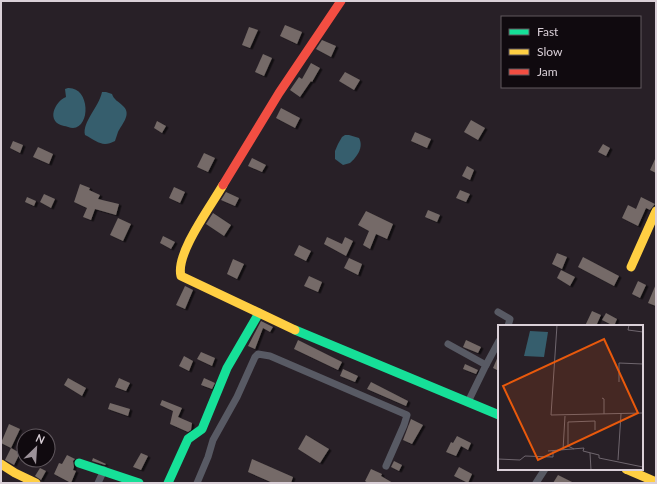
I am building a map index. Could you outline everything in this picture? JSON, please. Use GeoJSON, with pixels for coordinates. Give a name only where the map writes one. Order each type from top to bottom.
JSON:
{"type":"FeatureCollection","features":[{"type":"Feature","properties":{"kind":"street"},"geometry":{"type":"LineString","coordinates":[[341,1],[279,93],[186,248],[179,269],[181,276],[259,313],[498,415]]}},
{"type":"Feature","properties":{"kind":"street"},"geometry":{"type":"LineString","coordinates":[[631,267],[656,211]]}},
{"type":"Feature","properties":{"kind":"street"},"geometry":{"type":"LineString","coordinates":[[498,312],[510,319],[508,325]]}},
{"type":"Feature","properties":{"kind":"street"},"geometry":{"type":"LineString","coordinates":[[168,483],[188,439],[202,429],[227,368],[259,313]]}},
{"type":"Feature","properties":{"kind":"street"},"geometry":{"type":"LineString","coordinates":[[468,402],[498,343]]}},
{"type":"Feature","properties":{"kind":"street"},"geometry":{"type":"LineString","coordinates":[[448,344],[486,365]]}},
{"type":"Feature","properties":{"kind":"street"},"geometry":{"type":"LineString","coordinates":[[197,483],[208,457],[213,440],[237,397],[254,357],[258,354],[270,356],[407,415],[386,466]]}},
{"type":"Feature","properties":{"kind":"street"},"geometry":{"type":"LineString","coordinates":[[78,463],[104,470],[139,483]]}},
{"type":"Feature","properties":{"kind":"street"},"geometry":{"type":"LineString","coordinates":[[1,464],[15,473],[36,483]]}},
{"type":"Feature","properties":{"kind":"street"},"geometry":{"type":"LineString","coordinates":[[98,483],[104,470]]}},
{"type":"Feature","properties":{"kind":"street"},"geometry":{"type":"LineString","coordinates":[[536,483],[544,470]]}},
{"type":"Feature","properties":{"kind":"street"},"geometry":{"type":"LineString","coordinates":[[628,470],[656,482]]}},
{"type":"Feature","properties":{"kind":"water"},"geometry":{"type":"Polygon","coordinates":[[[65,89],[75,89],[81,94],[86,107],[83,121],[79,126],[73,128],[58,124],[53,116],[58,103],[66,97],[65,89]]]}},
{"type":"Feature","properties":{"kind":"water"},"geometry":{"type":"Polygon","coordinates":[[[102,92],[112,94],[127,112],[115,141],[107,144],[100,143],[85,135],[86,125],[102,92]]]}},
{"type":"Feature","properties":{"kind":"water"},"geometry":{"type":"Polygon","coordinates":[[[345,135],[359,138],[361,145],[355,158],[350,163],[343,165],[335,159],[335,151],[342,137],[345,135]]]}},
{"type":"Feature","properties":{"kind":"building"},"geometry":{"type":"Polygon","coordinates":[[[285,25],[302,32],[297,44],[280,36],[285,25]]]}},
{"type":"Feature","properties":{"kind":"building"},"geometry":{"type":"Polygon","coordinates":[[[249,27],[258,30],[250,48],[242,45],[249,27]]]}},
{"type":"Feature","properties":{"kind":"building"},"geometry":{"type":"Polygon","coordinates":[[[322,40],[336,46],[331,57],[316,49],[322,40]]]}},
{"type":"Feature","properties":{"kind":"building"},"geometry":{"type":"Polygon","coordinates":[[[263,54],[272,58],[264,76],[255,72],[263,54]]]}},
{"type":"Feature","properties":{"kind":"building"},"geometry":{"type":"Polygon","coordinates":[[[311,63],[320,68],[312,82],[311,81],[300,97],[290,90],[299,77],[302,79],[311,63]]]}},
{"type":"Feature","properties":{"kind":"building"},"geometry":{"type":"Polygon","coordinates":[[[345,72],[360,80],[354,90],[339,81],[345,72]]]}},
{"type":"Feature","properties":{"kind":"building"},"geometry":{"type":"Polygon","coordinates":[[[281,108],[300,118],[295,128],[276,118],[281,108]]]}},
{"type":"Feature","properties":{"kind":"building"},"geometry":{"type":"Polygon","coordinates":[[[471,120],[485,128],[478,140],[464,132],[471,120]]]}},
{"type":"Feature","properties":{"kind":"building"},"geometry":{"type":"Polygon","coordinates":[[[157,121],[166,126],[162,133],[154,128],[157,121]]]}},
{"type":"Feature","properties":{"kind":"building"},"geometry":{"type":"Polygon","coordinates":[[[415,132],[431,139],[427,148],[411,141],[415,132]]]}},
{"type":"Feature","properties":{"kind":"building"},"geometry":{"type":"Polygon","coordinates":[[[13,141],[23,145],[20,153],[10,148],[13,141]]]}},
{"type":"Feature","properties":{"kind":"building"},"geometry":{"type":"Polygon","coordinates":[[[603,144],[610,148],[606,156],[598,152],[603,144]]]}},
{"type":"Feature","properties":{"kind":"building"},"geometry":{"type":"Polygon","coordinates":[[[38,147],[53,154],[49,164],[33,157],[38,147]]]}},
{"type":"Feature","properties":{"kind":"building"},"geometry":{"type":"Polygon","coordinates":[[[204,153],[215,158],[208,172],[197,167],[204,153]]]}},
{"type":"Feature","properties":{"kind":"building"},"geometry":{"type":"Polygon","coordinates":[[[656,157],[656,173],[650,170],[656,157]]]}},
{"type":"Feature","properties":{"kind":"building"},"geometry":{"type":"Polygon","coordinates":[[[252,158],[266,165],[262,172],[248,166],[252,158]]]}},
{"type":"Feature","properties":{"kind":"building"},"geometry":{"type":"Polygon","coordinates":[[[467,166],[474,170],[470,180],[462,176],[467,166]]]}},
{"type":"Feature","properties":{"kind":"building"},"geometry":{"type":"Polygon","coordinates":[[[80,184],[90,188],[89,190],[100,195],[98,199],[119,204],[116,215],[95,209],[91,220],[83,217],[87,208],[74,202],[80,184]]]}},
{"type":"Feature","properties":{"kind":"building"},"geometry":{"type":"Polygon","coordinates":[[[174,187],[185,192],[180,203],[169,198],[174,187]]]}},
{"type":"Feature","properties":{"kind":"building"},"geometry":{"type":"Polygon","coordinates":[[[460,190],[470,194],[466,202],[456,198],[460,190]]]}},
{"type":"Feature","properties":{"kind":"building"},"geometry":{"type":"Polygon","coordinates":[[[226,192],[239,198],[235,206],[221,200],[226,192]]]}},
{"type":"Feature","properties":{"kind":"building"},"geometry":{"type":"Polygon","coordinates":[[[44,194],[55,199],[51,208],[40,202],[44,194]]]}},
{"type":"Feature","properties":{"kind":"building"},"geometry":{"type":"Polygon","coordinates":[[[27,197],[36,201],[34,206],[25,202],[27,197]]]}},
{"type":"Feature","properties":{"kind":"building"},"geometry":{"type":"Polygon","coordinates":[[[641,197],[655,204],[650,210],[646,208],[638,226],[622,218],[628,205],[636,209],[641,197]]]}},
{"type":"Feature","properties":{"kind":"building"},"geometry":{"type":"Polygon","coordinates":[[[428,210],[440,215],[437,222],[425,217],[428,210]]]}},
{"type":"Feature","properties":{"kind":"building"},"geometry":{"type":"Polygon","coordinates":[[[366,211],[393,224],[387,239],[376,234],[370,249],[363,245],[369,231],[358,225],[366,211]]]}},
{"type":"Feature","properties":{"kind":"building"},"geometry":{"type":"Polygon","coordinates":[[[213,213],[231,225],[224,236],[206,224],[213,213]]]}},
{"type":"Feature","properties":{"kind":"building"},"geometry":{"type":"Polygon","coordinates":[[[118,218],[131,224],[123,241],[110,235],[118,218]]]}},
{"type":"Feature","properties":{"kind":"building"},"geometry":{"type":"Polygon","coordinates":[[[163,236],[175,242],[171,249],[160,243],[163,236]]]}},
{"type":"Feature","properties":{"kind":"building"},"geometry":{"type":"Polygon","coordinates":[[[327,237],[342,244],[345,237],[353,241],[346,256],[324,244],[327,237]]]}},
{"type":"Feature","properties":{"kind":"building"},"geometry":{"type":"Polygon","coordinates":[[[299,245],[311,251],[306,261],[294,255],[299,245]]]}},
{"type":"Feature","properties":{"kind":"building"},"geometry":{"type":"Polygon","coordinates":[[[557,253],[567,257],[562,269],[552,264],[557,253]]]}},
{"type":"Feature","properties":{"kind":"building"},"geometry":{"type":"Polygon","coordinates":[[[583,257],[619,276],[614,286],[578,267],[583,257]]]}},
{"type":"Feature","properties":{"kind":"building"},"geometry":{"type":"Polygon","coordinates":[[[349,258],[362,264],[358,275],[344,268],[349,258]]]}},
{"type":"Feature","properties":{"kind":"building"},"geometry":{"type":"Polygon","coordinates":[[[233,259],[244,264],[237,279],[227,274],[233,259]]]}},
{"type":"Feature","properties":{"kind":"building"},"geometry":{"type":"Polygon","coordinates":[[[561,270],[575,277],[570,286],[557,278],[561,270]]]}},
{"type":"Feature","properties":{"kind":"building"},"geometry":{"type":"Polygon","coordinates":[[[309,276],[322,282],[318,292],[304,286],[309,276]]]}},
{"type":"Feature","properties":{"kind":"building"},"geometry":{"type":"Polygon","coordinates":[[[638,281],[646,285],[640,298],[632,294],[638,281]]]}},
{"type":"Feature","properties":{"kind":"building"},"geometry":{"type":"Polygon","coordinates":[[[656,284],[656,306],[648,303],[656,284]]]}},
{"type":"Feature","properties":{"kind":"building"},"geometry":{"type":"Polygon","coordinates":[[[185,286],[193,290],[185,309],[176,305],[185,286]]]}},
{"type":"Feature","properties":{"kind":"building"},"geometry":{"type":"Polygon","coordinates":[[[592,311],[601,315],[596,325],[585,325],[592,311]]]}},
{"type":"Feature","properties":{"kind":"building"},"geometry":{"type":"Polygon","coordinates":[[[606,313],[617,319],[614,325],[602,320],[606,313]]]}},
{"type":"Feature","properties":{"kind":"building"},"geometry":{"type":"Polygon","coordinates":[[[261,321],[273,327],[270,332],[263,328],[255,349],[248,346],[261,321]]]}},
{"type":"Feature","properties":{"kind":"building"},"geometry":{"type":"Polygon","coordinates":[[[298,340],[342,362],[338,370],[294,349],[298,340]]]}},
{"type":"Feature","properties":{"kind":"building"},"geometry":{"type":"Polygon","coordinates":[[[466,340],[481,347],[478,353],[463,347],[466,340]]]}},
{"type":"Feature","properties":{"kind":"building"},"geometry":{"type":"Polygon","coordinates":[[[201,352],[215,358],[212,366],[197,359],[201,352]]]}},
{"type":"Feature","properties":{"kind":"building"},"geometry":{"type":"Polygon","coordinates":[[[184,356],[193,361],[189,371],[179,366],[184,356]]]}},
{"type":"Feature","properties":{"kind":"building"},"geometry":{"type":"Polygon","coordinates":[[[498,356],[498,370],[493,368],[498,356]]]}},
{"type":"Feature","properties":{"kind":"building"},"geometry":{"type":"Polygon","coordinates":[[[465,364],[478,370],[476,374],[463,369],[465,364]]]}},
{"type":"Feature","properties":{"kind":"building"},"geometry":{"type":"Polygon","coordinates":[[[343,369],[358,376],[355,382],[340,376],[343,369]]]}},
{"type":"Feature","properties":{"kind":"building"},"geometry":{"type":"Polygon","coordinates":[[[68,378],[86,388],[82,396],[64,385],[68,378]]]}},
{"type":"Feature","properties":{"kind":"building"},"geometry":{"type":"Polygon","coordinates":[[[119,378],[130,383],[126,391],[115,387],[119,378]]]}},
{"type":"Feature","properties":{"kind":"building"},"geometry":{"type":"Polygon","coordinates":[[[204,378],[215,383],[212,389],[201,385],[204,378]]]}},
{"type":"Feature","properties":{"kind":"building"},"geometry":{"type":"Polygon","coordinates":[[[371,382],[408,401],[406,406],[367,389],[371,382]]]}},
{"type":"Feature","properties":{"kind":"building"},"geometry":{"type":"Polygon","coordinates":[[[162,400],[182,408],[178,417],[192,423],[191,430],[188,432],[170,424],[173,411],[160,405],[162,400]]]}},
{"type":"Feature","properties":{"kind":"building"},"geometry":{"type":"Polygon","coordinates":[[[110,403],[130,409],[128,416],[108,409],[110,403]]]}},
{"type":"Feature","properties":{"kind":"building"},"geometry":{"type":"Polygon","coordinates":[[[411,419],[423,425],[412,444],[403,440],[411,419]]]}},
{"type":"Feature","properties":{"kind":"building"},"geometry":{"type":"Polygon","coordinates":[[[9,424],[18,428],[16,428],[16,437],[11,448],[1,443],[9,424]]]}},
{"type":"Feature","properties":{"kind":"building"},"geometry":{"type":"Polygon","coordinates":[[[306,435],[329,449],[320,463],[298,449],[306,435]]]}},
{"type":"Feature","properties":{"kind":"building"},"geometry":{"type":"Polygon","coordinates":[[[457,436],[471,443],[468,450],[461,446],[456,456],[446,452],[451,442],[453,443],[457,436]]]}},
{"type":"Feature","properties":{"kind":"building"},"geometry":{"type":"Polygon","coordinates":[[[11,448],[16,451],[16,461],[14,465],[5,460],[11,448]]]}},
{"type":"Feature","properties":{"kind":"building"},"geometry":{"type":"Polygon","coordinates":[[[141,453],[148,456],[141,470],[133,467],[141,453]]]}},
{"type":"Feature","properties":{"kind":"building"},"geometry":{"type":"Polygon","coordinates":[[[67,455],[75,459],[73,461],[73,470],[76,471],[71,483],[54,474],[59,463],[62,464],[67,455]]]}},
{"type":"Feature","properties":{"kind":"building"},"geometry":{"type":"Polygon","coordinates":[[[93,458],[106,464],[92,461],[93,458]]]}},
{"type":"Feature","properties":{"kind":"building"},"geometry":{"type":"Polygon","coordinates":[[[252,459],[293,477],[291,483],[273,483],[248,472],[252,459]]]}},
{"type":"Feature","properties":{"kind":"building"},"geometry":{"type":"Polygon","coordinates":[[[394,461],[402,465],[399,471],[391,467],[394,461]]]}},
{"type":"Feature","properties":{"kind":"building"},"geometry":{"type":"Polygon","coordinates":[[[459,467],[472,474],[468,483],[454,476],[459,467]]]}},
{"type":"Feature","properties":{"kind":"building"},"geometry":{"type":"Polygon","coordinates":[[[40,468],[46,471],[41,480],[35,476],[40,468]]]}},
{"type":"Feature","properties":{"kind":"building"},"geometry":{"type":"Polygon","coordinates":[[[371,469],[382,474],[381,476],[393,483],[368,483],[365,481],[371,469]]]}},
{"type":"Feature","properties":{"kind":"building"},"geometry":{"type":"Polygon","coordinates":[[[558,475],[574,483],[553,483],[558,475]]]}},
{"type":"Feature","properties":{"kind":"traffic: fast"},"geometry":{"type":"LineString","coordinates":[[168,483],[188,439],[202,429],[227,368],[259,313]]}},
{"type":"Feature","properties":{"kind":"traffic: fast"},"geometry":{"type":"LineString","coordinates":[[295,330],[498,415]]}},
{"type":"Feature","properties":{"kind":"traffic: fast"},"geometry":{"type":"LineString","coordinates":[[79,463],[139,483]]}},
{"type":"Feature","properties":{"kind":"traffic: slow"},"geometry":{"type":"LineString","coordinates":[[223,185],[188,243],[183,255],[181,276],[295,330]]}},
{"type":"Feature","properties":{"kind":"traffic: slow"},"geometry":{"type":"LineString","coordinates":[[631,267],[656,211]]}},
{"type":"Feature","properties":{"kind":"traffic: slow"},"geometry":{"type":"LineString","coordinates":[[1,464],[15,473],[36,483]]}},
{"type":"Feature","properties":{"kind":"traffic: slow"},"geometry":{"type":"LineString","coordinates":[[628,470],[656,482]]}},
{"type":"Feature","properties":{"kind":"traffic: jam"},"geometry":{"type":"LineString","coordinates":[[223,185],[279,93],[341,1]]}}]}
